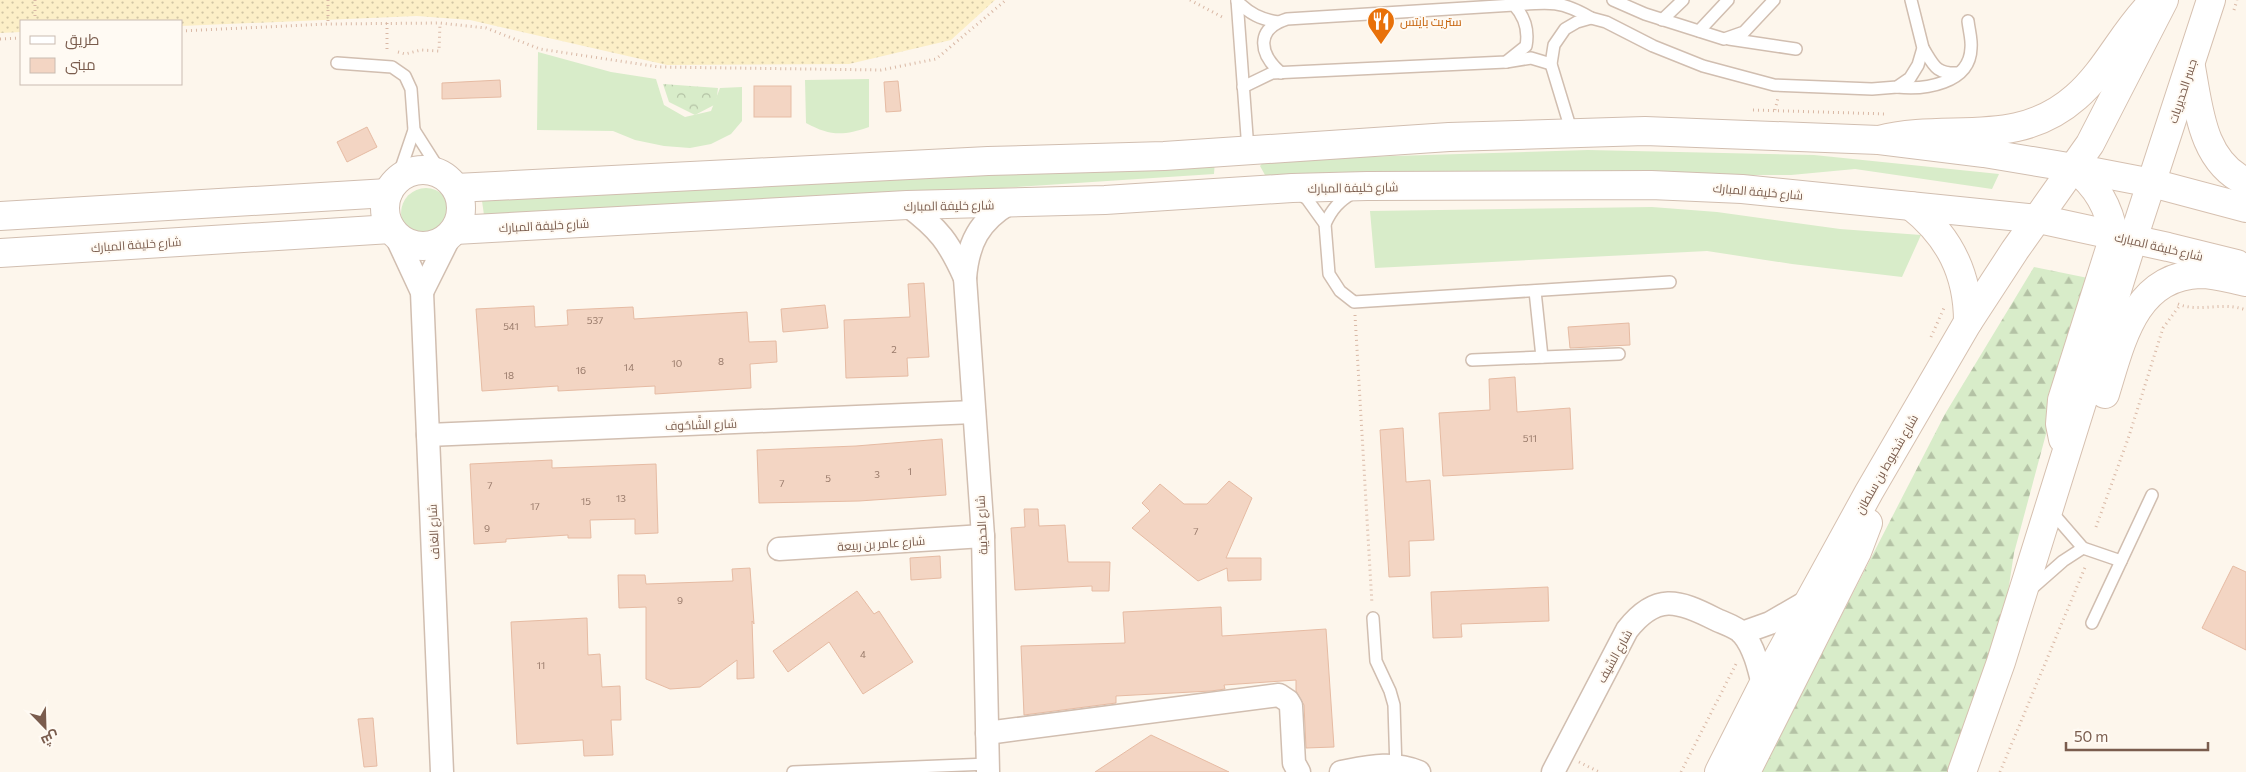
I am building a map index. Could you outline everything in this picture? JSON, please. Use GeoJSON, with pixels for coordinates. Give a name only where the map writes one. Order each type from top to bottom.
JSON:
{"type":"FeatureCollection","features":[{"type":"Feature","properties":{"kind":"street"},"geometry":{"type":"LineString","coordinates":[[1879,140],[1926,132],[2004,131],[2019,128],[2046,118],[2077,96],[2090,82],[2139,16],[2156,0]]}},
{"type":"Feature","properties":{"kind":"street"},"geometry":{"type":"LineString","coordinates":[[2074,168],[2090,144],[2118,93],[2164,0]]}},
{"type":"Feature","properties":{"kind":"street","name":"جسر الحديريات"},"geometry":{"type":"LineString","coordinates":[[2152,183],[2212,0]]}},
{"type":"Feature","properties":{"kind":"street"},"geometry":{"type":"LineString","coordinates":[[2191,64],[2200,119],[2207,140],[2225,167],[2246,182]]}},
{"type":"Feature","properties":{"kind":"street"},"geometry":{"type":"LineString","coordinates":[[449,181],[1164,156],[1352,142],[1572,133],[1725,133],[1879,140],[1984,153],[2152,183],[2246,208]]}},
{"type":"Feature","properties":{"kind":"street"},"geometry":{"type":"LineString","coordinates":[[1164,156],[1153,165],[1150,180],[1153,187],[1164,196]]}},
{"type":"Feature","properties":{"kind":"street"},"geometry":{"type":"LineString","coordinates":[[2074,168],[2085,176],[2102,197],[2112,222],[2124,237]]}},
{"type":"Feature","properties":{"kind":"street","name":"شارع شخبوط بن سلطان"},"geometry":{"type":"LineString","coordinates":[[1719,772],[1762,685],[1808,601],[1968,322],[2015,250],[2074,168]]}},
{"type":"Feature","properties":{"kind":"street"},"geometry":{"type":"LineString","coordinates":[[419,170],[431,170],[449,181],[462,203],[461,215],[452,233],[439,243],[428,246],[416,246],[404,242],[393,232],[385,213],[385,200],[392,186],[407,173],[419,170]]}},
{"type":"Feature","properties":{"kind":"street"},"geometry":{"type":"LineString","coordinates":[[1962,772],[2001,662],[2067,449],[2124,237],[2152,183]]}},
{"type":"Feature","properties":{"kind":"street","name":"شارع خليفة المبارك"},"geometry":{"type":"LineString","coordinates":[[452,233],[907,206],[1164,196],[1292,188],[1650,185],[1742,189],[2039,219],[2246,266]]}},
{"type":"Feature","properties":{"kind":"street"},"geometry":{"type":"LineString","coordinates":[[0,216],[392,186]]}},
{"type":"Feature","properties":{"kind":"street","name":"شارع الحدَيبة"},"geometry":{"type":"LineString","coordinates":[[988,768],[983,536],[965,278],[967,258],[976,235],[988,219],[1010,203]]}},
{"type":"Feature","properties":{"kind":"street","name":"شارع الحدَيبة"},"geometry":{"type":"LineString","coordinates":[[907,206],[933,225],[947,242],[965,278]]}},
{"type":"Feature","properties":{"kind":"street"},"geometry":{"type":"LineString","coordinates":[[1910,206],[1937,230],[1957,260],[1966,291],[1968,322]]}},
{"type":"Feature","properties":{"kind":"street","name":"شارع خليفة المبارك"},"geometry":{"type":"LineString","coordinates":[[0,253],[393,232]]}},
{"type":"Feature","properties":{"kind":"street","name":"شارع الغاف"},"geometry":{"type":"LineString","coordinates":[[393,232],[422,292],[442,772]]}},
{"type":"Feature","properties":{"kind":"street","name":"شارع الغاف"},"geometry":{"type":"LineString","coordinates":[[422,292],[452,233]]}},
{"type":"Feature","properties":{"kind":"street"},"geometry":{"type":"LineString","coordinates":[[2048,509],[2062,498],[2077,476],[2130,318],[2139,306],[2160,287],[2185,276],[2198,274],[2212,275],[2246,282]]}},
{"type":"Feature","properties":{"kind":"street","name":"شارع الشَّاحُوف"},"geometry":{"type":"LineString","coordinates":[[428,435],[974,412]]}},
{"type":"Feature","properties":{"kind":"street"},"geometry":{"type":"LineString","coordinates":[[1746,772],[1864,537],[1871,508],[1869,492]]}},
{"type":"Feature","properties":{"kind":"street","name":"شارع عامر بن ربيعة"},"geometry":{"type":"LineString","coordinates":[[779,549],[983,536]]}},
{"type":"Feature","properties":{"kind":"street"},"geometry":{"type":"LineString","coordinates":[[1762,685],[1753,653],[1741,644],[1808,601]]}},
{"type":"Feature","properties":{"kind":"street","name":"شارع السِّيف"},"geometry":{"type":"LineString","coordinates":[[1553,772],[1628,630],[1639,616],[1654,606],[1672,603],[1690,606],[1741,644]]}},
{"type":"Feature","properties":{"kind":"street"},"geometry":{"type":"LineString","coordinates":[[987,733],[1279,695],[1284,697],[1290,706],[1294,763],[1298,772]]}},
{"type":"Feature","properties":{"kind":"street"},"geometry":{"type":"LineString","coordinates":[[1341,772],[1374,766],[1419,772]]}},
{"type":"Feature","properties":{"kind":"lane"},"geometry":{"type":"LineString","coordinates":[[1237,0],[1248,12],[1260,19],[1278,22]]}},
{"type":"Feature","properties":{"kind":"lane"},"geometry":{"type":"LineString","coordinates":[[1237,0],[1248,151]]}},
{"type":"Feature","properties":{"kind":"lane"},"geometry":{"type":"LineString","coordinates":[[1613,0],[1629,3],[1662,20],[1724,39],[1796,49]]}},
{"type":"Feature","properties":{"kind":"lane"},"geometry":{"type":"LineString","coordinates":[[1662,20],[1683,0]]}},
{"type":"Feature","properties":{"kind":"lane"},"geometry":{"type":"LineString","coordinates":[[1699,31],[1728,0]]}},
{"type":"Feature","properties":{"kind":"lane"},"geometry":{"type":"LineString","coordinates":[[1724,39],[1744,32],[1774,0]]}},
{"type":"Feature","properties":{"kind":"lane"},"geometry":{"type":"LineString","coordinates":[[1911,0],[1923,48],[1935,68],[1944,73],[1958,73]]}},
{"type":"Feature","properties":{"kind":"lane"},"geometry":{"type":"LineString","coordinates":[[1281,73],[1270,64],[1264,48],[1268,30],[1278,22],[1287,19],[1549,2],[1572,6],[1591,18],[1606,22],[1653,46],[1703,66],[1774,85],[1872,90],[1897,87],[1913,89],[1947,82],[1967,66],[1971,49],[1968,21]]}},
{"type":"Feature","properties":{"kind":"lane"},"geometry":{"type":"LineString","coordinates":[[1506,62],[1526,46],[1527,39],[1522,13],[1514,5]]}},
{"type":"Feature","properties":{"kind":"lane"},"geometry":{"type":"LineString","coordinates":[[1572,133],[1551,64],[1554,45],[1565,28],[1591,18]]}},
{"type":"Feature","properties":{"kind":"lane"},"geometry":{"type":"LineString","coordinates":[[1897,87],[1910,78],[1918,65],[1923,48]]}},
{"type":"Feature","properties":{"kind":"lane"},"geometry":{"type":"LineString","coordinates":[[1244,87],[1272,73],[1506,62],[1531,58],[1551,64]]}},
{"type":"Feature","properties":{"kind":"lane"},"geometry":{"type":"LineString","coordinates":[[337,63],[392,68],[405,76],[411,89],[414,130],[392,186]]}},
{"type":"Feature","properties":{"kind":"lane"},"geometry":{"type":"LineString","coordinates":[[414,130],[449,181]]}},
{"type":"Feature","properties":{"kind":"lane"},"geometry":{"type":"LineString","coordinates":[[1367,186],[1342,200],[1331,210],[1325,224],[1329,274],[1340,291],[1354,302],[1670,282]]}},
{"type":"Feature","properties":{"kind":"lane"},"geometry":{"type":"LineString","coordinates":[[1292,188],[1307,199],[1325,224]]}},
{"type":"Feature","properties":{"kind":"lane"},"geometry":{"type":"LineString","coordinates":[[1535,291],[1542,357]]}},
{"type":"Feature","properties":{"kind":"lane"},"geometry":{"type":"LineString","coordinates":[[1472,360],[1619,354]]}},
{"type":"Feature","properties":{"kind":"lane"},"geometry":{"type":"LineString","coordinates":[[2092,622],[2152,496]]}},
{"type":"Feature","properties":{"kind":"lane"},"geometry":{"type":"LineString","coordinates":[[2048,509],[2083,548],[2121,561]]}},
{"type":"Feature","properties":{"kind":"lane"},"geometry":{"type":"LineString","coordinates":[[2021,594],[2038,584],[2062,561],[2083,548]]}},
{"type":"Feature","properties":{"kind":"lane"},"geometry":{"type":"LineString","coordinates":[[1373,618],[1376,661],[1390,691],[1394,705],[1396,769]]}},
{"type":"Feature","properties":{"kind":"lane"},"geometry":{"type":"LineString","coordinates":[[793,772],[988,768]]}},
{"type":"Feature","properties":{"kind":"path"},"geometry":{"type":"LineString","coordinates":[[34,0],[35,20]]}},
{"type":"Feature","properties":{"kind":"path"},"geometry":{"type":"LineString","coordinates":[[328,0],[328,24]]}},
{"type":"Feature","properties":{"kind":"path"},"geometry":{"type":"LineString","coordinates":[[182,31],[328,24],[440,23],[486,28],[540,49],[659,67],[881,70],[936,59],[1006,0]]}},
{"type":"Feature","properties":{"kind":"path"},"geometry":{"type":"LineString","coordinates":[[387,23],[387,49]]}},
{"type":"Feature","properties":{"kind":"path"},"geometry":{"type":"LineString","coordinates":[[378,50],[387,49],[405,54],[421,50],[439,50],[440,23]]}},
{"type":"Feature","properties":{"kind":"path"},"geometry":{"type":"LineString","coordinates":[[0,39],[20,38]]}},
{"type":"Feature","properties":{"kind":"path"},"geometry":{"type":"LineString","coordinates":[[2160,287],[2180,305],[2200,308],[2232,306],[2246,310]]}},
{"type":"Feature","properties":{"kind":"path"},"geometry":{"type":"LineString","coordinates":[[1354,302],[1373,618]]}},
{"type":"Feature","properties":{"kind":"path"},"geometry":{"type":"LineString","coordinates":[[2096,527],[2129,436],[2163,328],[2180,305]]}},
{"type":"Feature","properties":{"kind":"path"},"geometry":{"type":"LineString","coordinates":[[2000,772],[2087,563]]}},
{"type":"Feature","properties":{"kind":"path"},"geometry":{"type":"LineString","coordinates":[[1681,772],[1741,644]]}},
{"type":"Feature","properties":{"kind":"green space"},"geometry":{"type":"Polygon","coordinates":[[[538,52],[611,72],[656,79],[664,105],[685,117],[711,111],[720,88],[742,87],[742,121],[731,134],[711,144],[690,148],[664,146],[635,140],[613,131],[537,130],[538,52]]]}},
{"type":"Feature","properties":{"kind":"green space"},"geometry":{"type":"Polygon","coordinates":[[[869,79],[869,127],[852,132],[837,133],[822,130],[806,123],[805,80],[869,79]]]}},
{"type":"Feature","properties":{"kind":"green space"},"geometry":{"type":"Polygon","coordinates":[[[663,84],[718,88],[716,104],[695,115],[669,102],[663,84]]]}},
{"type":"Feature","properties":{"kind":"green space"},"geometry":{"type":"Polygon","coordinates":[[[1588,150],[1814,155],[1999,174],[1992,189],[1855,169],[1791,175],[1265,175],[1260,166],[1265,160],[1588,150]]]}},
{"type":"Feature","properties":{"kind":"green space"},"geometry":{"type":"Polygon","coordinates":[[[1215,160],[1214,174],[485,222],[482,201],[1215,160]]]}},
{"type":"Feature","properties":{"kind":"green space"},"geometry":{"type":"Polygon","coordinates":[[[421,188],[431,188],[444,195],[451,208],[451,218],[444,231],[431,238],[421,238],[412,234],[405,227],[401,218],[401,208],[405,199],[412,192],[421,188]]]}},
{"type":"Feature","properties":{"kind":"green space"},"geometry":{"type":"Polygon","coordinates":[[[1652,207],[1717,212],[1840,229],[1921,235],[1902,277],[1792,264],[1707,251],[1375,268],[1370,211],[1652,207]]]}},
{"type":"Feature","properties":{"kind":"green space"},"geometry":{"type":"Polygon","coordinates":[[[2034,267],[2088,278],[2014,553],[2004,618],[1947,772],[1761,772],[1945,414],[2034,267]]]}},
{"type":"Feature","properties":{"kind":"sand"},"geometry":{"type":"Polygon","coordinates":[[[0,0],[995,0],[951,40],[849,64],[667,65],[470,20],[417,16],[182,26],[182,20],[20,20],[20,32],[0,33],[0,0]]]}},
{"type":"Feature","properties":{"kind":"building"},"geometry":{"type":"Polygon","coordinates":[[[500,80],[501,97],[442,99],[442,83],[500,80]]]}},
{"type":"Feature","properties":{"kind":"building"},"geometry":{"type":"Polygon","coordinates":[[[898,81],[901,111],[886,112],[884,82],[898,81]]]}},
{"type":"Feature","properties":{"kind":"building"},"geometry":{"type":"Polygon","coordinates":[[[754,86],[791,86],[791,117],[754,117],[754,86]]]}},
{"type":"Feature","properties":{"kind":"building"},"geometry":{"type":"Polygon","coordinates":[[[367,127],[377,147],[347,162],[337,142],[367,127]]]}},
{"type":"Feature","properties":{"kind":"building"},"geometry":{"type":"Polygon","coordinates":[[[924,283],[929,357],[907,358],[908,376],[846,378],[844,320],[910,317],[908,284],[924,283]]]}},
{"type":"Feature","properties":{"kind":"building"},"geometry":{"type":"Polygon","coordinates":[[[825,305],[828,328],[783,332],[781,309],[825,305]]]}},
{"type":"Feature","properties":{"kind":"building"},"geometry":{"type":"Polygon","coordinates":[[[534,306],[535,327],[568,325],[567,310],[633,307],[634,319],[747,312],[749,342],[776,341],[777,362],[750,364],[751,388],[655,394],[655,386],[558,391],[558,386],[482,391],[476,309],[534,306]]]}},
{"type":"Feature","properties":{"kind":"building"},"geometry":{"type":"Polygon","coordinates":[[[1629,323],[1630,345],[1570,348],[1568,327],[1629,323]]]}},
{"type":"Feature","properties":{"kind":"building"},"geometry":{"type":"Polygon","coordinates":[[[1515,377],[1517,412],[1570,408],[1573,469],[1443,476],[1439,413],[1490,410],[1489,379],[1515,377]]]}},
{"type":"Feature","properties":{"kind":"building"},"geometry":{"type":"Polygon","coordinates":[[[1403,428],[1406,482],[1430,480],[1434,540],[1409,541],[1410,576],[1389,577],[1380,430],[1403,428]]]}},
{"type":"Feature","properties":{"kind":"building"},"geometry":{"type":"Polygon","coordinates":[[[942,439],[946,495],[859,501],[759,503],[757,450],[856,446],[942,439]]]}},
{"type":"Feature","properties":{"kind":"building"},"geometry":{"type":"Polygon","coordinates":[[[552,460],[552,468],[656,464],[658,533],[635,534],[635,519],[590,520],[591,538],[568,538],[568,535],[506,539],[506,542],[474,544],[470,464],[552,460]]]}},
{"type":"Feature","properties":{"kind":"building"},"geometry":{"type":"Polygon","coordinates":[[[1229,481],[1252,498],[1226,558],[1261,558],[1261,580],[1228,581],[1227,568],[1198,581],[1132,528],[1150,511],[1142,503],[1160,484],[1184,504],[1207,504],[1229,481]]]}},
{"type":"Feature","properties":{"kind":"building"},"geometry":{"type":"Polygon","coordinates":[[[1024,509],[1038,509],[1039,526],[1065,525],[1068,562],[1110,562],[1109,591],[1092,591],[1092,586],[1015,590],[1011,528],[1025,527],[1024,509]]]}},
{"type":"Feature","properties":{"kind":"building"},"geometry":{"type":"Polygon","coordinates":[[[940,556],[941,578],[911,580],[910,558],[940,556]]]}},
{"type":"Feature","properties":{"kind":"building"},"geometry":{"type":"Polygon","coordinates":[[[2233,566],[2246,572],[2246,650],[2202,628],[2233,566]]]}},
{"type":"Feature","properties":{"kind":"building"},"geometry":{"type":"Polygon","coordinates":[[[750,568],[754,624],[752,621],[754,678],[737,679],[737,660],[700,687],[670,689],[646,679],[646,607],[619,608],[618,575],[645,575],[646,584],[733,581],[732,569],[750,568]]]}},
{"type":"Feature","properties":{"kind":"building"},"geometry":{"type":"Polygon","coordinates":[[[1548,587],[1549,621],[1461,624],[1462,637],[1433,638],[1431,592],[1548,587]]]}},
{"type":"Feature","properties":{"kind":"building"},"geometry":{"type":"Polygon","coordinates":[[[857,591],[874,614],[879,611],[913,662],[863,694],[829,642],[788,672],[773,651],[857,591]]]}},
{"type":"Feature","properties":{"kind":"building"},"geometry":{"type":"Polygon","coordinates":[[[1221,607],[1222,636],[1326,629],[1334,747],[1306,748],[1304,705],[1296,691],[1296,680],[1224,685],[1225,689],[1211,691],[1116,696],[1116,703],[1024,715],[1021,646],[1125,643],[1123,612],[1221,607]]]}},
{"type":"Feature","properties":{"kind":"building"},"geometry":{"type":"Polygon","coordinates":[[[587,618],[588,655],[600,654],[602,687],[620,686],[621,720],[611,720],[613,755],[584,756],[583,740],[517,744],[511,622],[587,618]]]}},
{"type":"Feature","properties":{"kind":"building"},"geometry":{"type":"Polygon","coordinates":[[[373,718],[377,766],[364,767],[358,719],[373,718]]]}},
{"type":"Feature","properties":{"kind":"building"},"geometry":{"type":"Polygon","coordinates":[[[1151,735],[1229,772],[1095,772],[1151,735]]]}},
{"type":"Feature","properties":{"kind":"place","name":"ستريت بايتس"},"geometry":{"type":"Point","coordinates":[1381,45]}}]}
